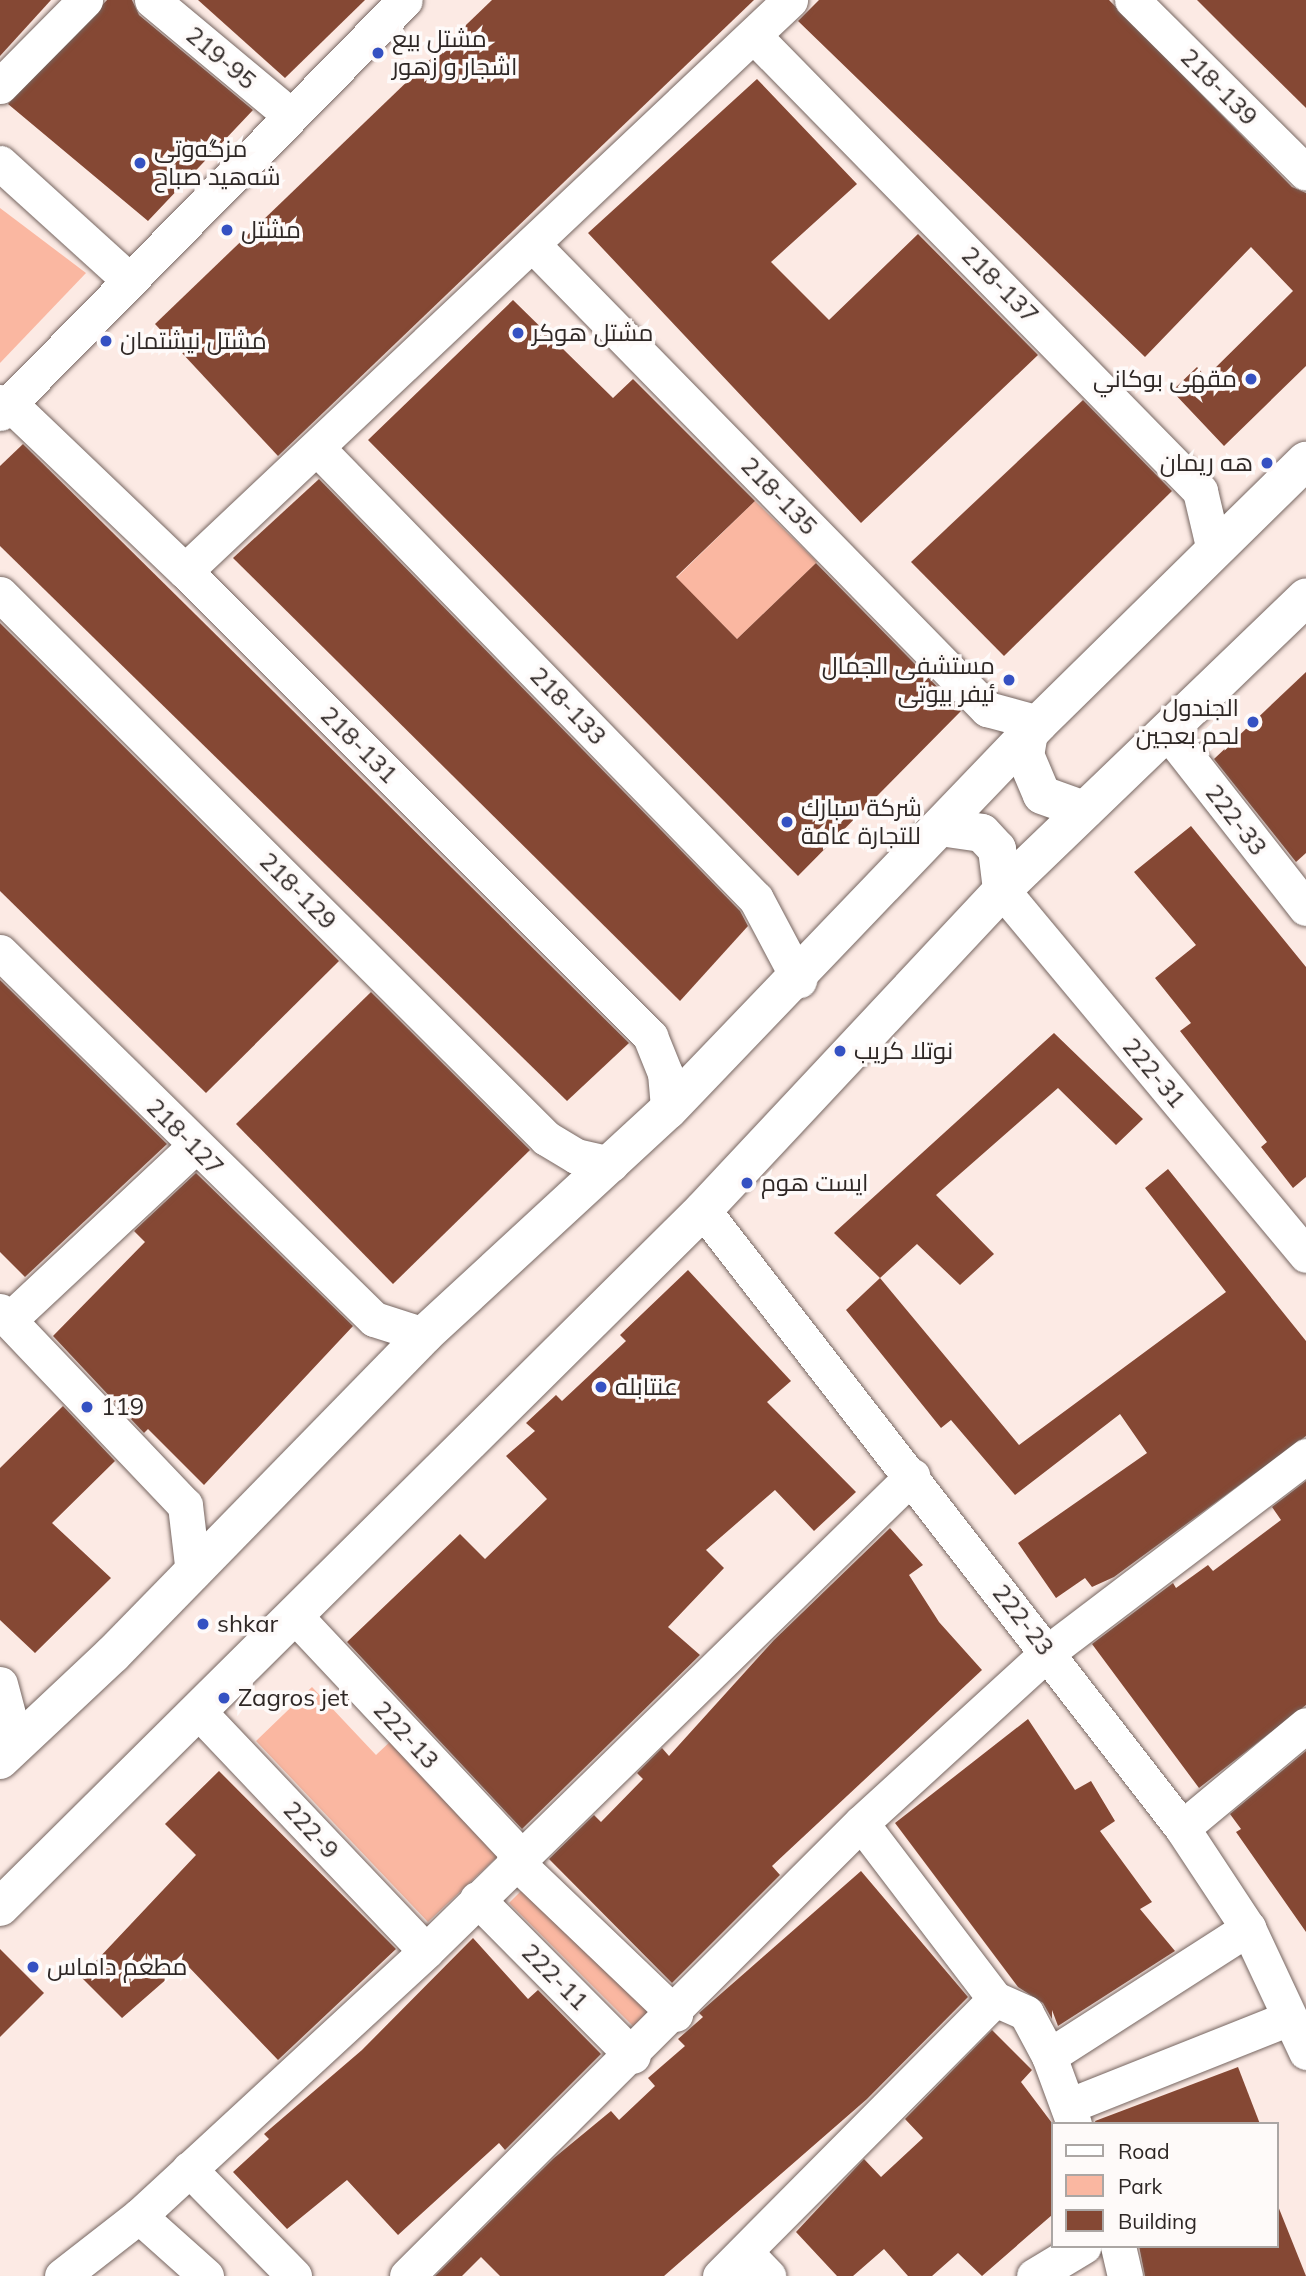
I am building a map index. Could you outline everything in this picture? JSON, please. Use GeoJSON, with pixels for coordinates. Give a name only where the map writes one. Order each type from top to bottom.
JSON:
{"type":"FeatureCollection","features":[{"type":"Feature","properties":{"kind":"highway"},"geometry":{"type":"LineString","coordinates":[[8,1752],[193,1573],[424,1335],[611,1164],[799,980],[1034,728],[1306,461]]}},
{"type":"Feature","properties":{"kind":"highway"},"geometry":{"type":"LineString","coordinates":[[0,1907],[703,1210],[1002,890],[1306,597]]}},
{"type":"Feature","properties":{"kind":"highway"},"geometry":{"type":"LineString","coordinates":[[1034,728],[1025,755],[1042,795],[1084,810]]}},
{"type":"Feature","properties":{"kind":"highway"},"geometry":{"type":"LineString","coordinates":[[940,827],[962,826],[989,841],[1004,869],[1002,890]]}},
{"type":"Feature","properties":{"kind":"street"},"geometry":{"type":"LineString","coordinates":[[0,86],[85,0]]}},
{"type":"Feature","properties":{"kind":"street","name":"219-95"},"geometry":{"type":"LineString","coordinates":[[152,0],[290,115]]}},
{"type":"Feature","properties":{"kind":"street"},"geometry":{"type":"LineString","coordinates":[[3,406],[405,0]]}},
{"type":"Feature","properties":{"kind":"street"},"geometry":{"type":"LineString","coordinates":[[185,571],[755,37],[790,0]]}},
{"type":"Feature","properties":{"kind":"street","name":"218-139"},"geometry":{"type":"LineString","coordinates":[[1132,0],[1306,173]]}},
{"type":"Feature","properties":{"kind":"street","name":"218-137"},"geometry":{"type":"LineString","coordinates":[[755,37],[1200,491],[1214,550]]}},
{"type":"Feature","properties":{"kind":"street"},"geometry":{"type":"LineString","coordinates":[[0,163],[127,278]]}},
{"type":"Feature","properties":{"kind":"street","name":"218-135"},"geometry":{"type":"LineString","coordinates":[[532,244],[987,709],[1034,728]]}},
{"type":"Feature","properties":{"kind":"street","name":"218-131"},"geometry":{"type":"LineString","coordinates":[[3,406],[185,571],[650,1036],[666,1073],[668,1110]]}},
{"type":"Feature","properties":{"kind":"street","name":"218-133"},"geometry":{"type":"LineString","coordinates":[[317,447],[756,899],[799,980]]}},
{"type":"Feature","properties":{"kind":"street","name":"218-129"},"geometry":{"type":"LineString","coordinates":[[0,594],[546,1138],[576,1156],[611,1164]]}},
{"type":"Feature","properties":{"kind":"street","name":"222-33"},"geometry":{"type":"LineString","coordinates":[[1167,731],[1306,908]]}},
{"type":"Feature","properties":{"kind":"street","name":"222-31"},"geometry":{"type":"LineString","coordinates":[[1002,890],[1306,1255]]}},
{"type":"Feature","properties":{"kind":"street","name":"218-127"},"geometry":{"type":"LineString","coordinates":[[0,952],[194,1147],[374,1319],[424,1335]]}},
{"type":"Feature","properties":{"kind":"street"},"geometry":{"type":"LineString","coordinates":[[193,1573],[185,1505],[4,1315],[194,1147]]}},
{"type":"Feature","properties":{"kind":"street","name":"222-23"},"geometry":{"type":"LineString","coordinates":[[703,1210],[912,1476],[1182,1828],[1248,1928],[1287,2019],[1306,2052]]}},
{"type":"Feature","properties":{"kind":"street"},"geometry":{"type":"LineString","coordinates":[[407,2276],[676,2014],[861,1823],[1048,1652],[1306,1456]]}},
{"type":"Feature","properties":{"kind":"street"},"geometry":{"type":"LineString","coordinates":[[62,2276],[139,2216],[426,1951],[517,1857],[912,1476]]}},
{"type":"Feature","properties":{"kind":"street","name":"222-13"},"geometry":{"type":"LineString","coordinates":[[294,1615],[517,1857],[676,2014]]}},
{"type":"Feature","properties":{"kind":"street"},"geometry":{"type":"LineString","coordinates":[[3,1687],[8,1752]]}},
{"type":"Feature","properties":{"kind":"street","name":"222-9"},"geometry":{"type":"LineString","coordinates":[[197,1710],[426,1951]]}},
{"type":"Feature","properties":{"kind":"street"},"geometry":{"type":"LineString","coordinates":[[1182,1828],[1306,1725]]}},
{"type":"Feature","properties":{"kind":"street"},"geometry":{"type":"LineString","coordinates":[[861,1823],[995,1999],[1026,2014],[1049,2056],[1071,2115],[1287,2019]]}},
{"type":"Feature","properties":{"kind":"street","name":"222-11"},"geometry":{"type":"LineString","coordinates":[[477,1899],[633,2056]]}},
{"type":"Feature","properties":{"kind":"street"},"geometry":{"type":"LineString","coordinates":[[1049,2056],[1248,1928]]}},
{"type":"Feature","properties":{"kind":"street"},"geometry":{"type":"LineString","coordinates":[[720,2276],[757,2264],[995,1999]]}},
{"type":"Feature","properties":{"kind":"street"},"geometry":{"type":"LineString","coordinates":[[189,2169],[294,2276]]}},
{"type":"Feature","properties":{"kind":"street"},"geometry":{"type":"LineString","coordinates":[[139,2216],[206,2276]]}},
{"type":"Feature","properties":{"kind":"street"},"geometry":{"type":"LineString","coordinates":[[1034,2276],[1081,2248]]}},
{"type":"Feature","properties":{"kind":"street"},"geometry":{"type":"LineString","coordinates":[[1118,2248],[1125,2276]]}},
{"type":"Feature","properties":{"kind":"green space"},"geometry":{"type":"Polygon","coordinates":[[[0,208],[86,273],[0,363],[0,208]]]}},
{"type":"Feature","properties":{"kind":"green space"},"geometry":{"type":"Polygon","coordinates":[[[755,501],[817,562],[737,639],[676,578],[755,501]]]}},
{"type":"Feature","properties":{"kind":"green space"},"geometry":{"type":"Polygon","coordinates":[[[312,1687],[376,1755],[394,1738],[502,1852],[428,1922],[256,1741],[312,1687]]]}},
{"type":"Feature","properties":{"kind":"green space"},"geometry":{"type":"Polygon","coordinates":[[[526,1886],[651,2010],[634,2027],[509,1903],[526,1886]]]}},
{"type":"Feature","properties":{"kind":"building"},"geometry":{"type":"Polygon","coordinates":[[[0,0],[51,0],[0,56],[0,0]]]}},
{"type":"Feature","properties":{"kind":"building","name":"مزگه‌وتی شه‌هید صباح"},"geometry":{"type":"Polygon","coordinates":[[[107,0],[132,0],[139,15],[253,110],[148,221],[8,104],[107,0]]]}},
{"type":"Feature","properties":{"kind":"building"},"geometry":{"type":"Polygon","coordinates":[[[198,0],[365,0],[285,78],[198,0]]]}},
{"type":"Feature","properties":{"kind":"building"},"geometry":{"type":"Polygon","coordinates":[[[492,0],[754,0],[278,456],[155,324],[492,0]]]}},
{"type":"Feature","properties":{"kind":"building"},"geometry":{"type":"Polygon","coordinates":[[[819,0],[1109,0],[1292,187],[1306,193],[1306,366],[1224,446],[1172,391],[1197,367],[1206,377],[1293,291],[1251,247],[1145,357],[798,21],[819,0]]]}},
{"type":"Feature","properties":{"kind":"building"},"geometry":{"type":"Polygon","coordinates":[[[1197,0],[1306,0],[1306,108],[1235,38],[1197,0]]]}},
{"type":"Feature","properties":{"kind":"building"},"geometry":{"type":"Polygon","coordinates":[[[757,79],[857,184],[771,262],[829,320],[918,234],[1038,355],[861,523],[588,233],[757,79]]]}},
{"type":"Feature","properties":{"kind":"building"},"geometry":{"type":"Polygon","coordinates":[[[513,300],[613,398],[633,379],[755,501],[676,577],[737,639],[816,563],[961,711],[798,876],[368,440],[513,300]]]}},
{"type":"Feature","properties":{"kind":"building"},"geometry":{"type":"Polygon","coordinates":[[[1083,400],[1172,491],[1004,656],[911,562],[1083,400]]]}},
{"type":"Feature","properties":{"kind":"building"},"geometry":{"type":"Polygon","coordinates":[[[23,444],[629,1043],[567,1101],[0,546],[0,466],[23,444]]]}},
{"type":"Feature","properties":{"kind":"building"},"geometry":{"type":"Polygon","coordinates":[[[319,479],[740,911],[748,926],[680,1001],[233,558],[319,479]]]}},
{"type":"Feature","properties":{"kind":"building"},"geometry":{"type":"Polygon","coordinates":[[[0,623],[339,961],[206,1093],[0,891],[0,623]]]}},
{"type":"Feature","properties":{"kind":"building"},"geometry":{"type":"Polygon","coordinates":[[[1306,672],[1306,853],[1296,862],[1214,759],[1306,672]]]}},
{"type":"Feature","properties":{"kind":"building"},"geometry":{"type":"Polygon","coordinates":[[[1191,826],[1306,967],[1306,1177],[1293,1188],[1261,1147],[1267,1142],[1180,1031],[1191,1023],[1155,978],[1196,945],[1134,872],[1191,826]]]}},
{"type":"Feature","properties":{"kind":"building"},"geometry":{"type":"Polygon","coordinates":[[[0,980],[167,1144],[25,1277],[0,1252],[0,980]]]}},
{"type":"Feature","properties":{"kind":"building"},"geometry":{"type":"Polygon","coordinates":[[[371,992],[530,1150],[393,1284],[236,1124],[371,992]]]}},
{"type":"Feature","properties":{"kind":"building"},"geometry":{"type":"Polygon","coordinates":[[[1054,1033],[1143,1119],[1116,1145],[1058,1088],[936,1195],[994,1254],[960,1285],[917,1244],[880,1278],[834,1233],[1054,1033]]]}},
{"type":"Feature","properties":{"kind":"building"},"geometry":{"type":"Polygon","coordinates":[[[1168,1169],[1306,1341],[1306,1436],[1114,1577],[1092,1587],[1085,1578],[1056,1598],[1018,1543],[1147,1453],[1120,1414],[1015,1495],[951,1420],[941,1428],[846,1310],[880,1278],[1019,1445],[1226,1292],[1145,1188],[1168,1169]]]}},
{"type":"Feature","properties":{"kind":"building"},"geometry":{"type":"Polygon","coordinates":[[[196,1173],[353,1326],[204,1485],[148,1429],[144,1433],[53,1336],[145,1242],[134,1231],[196,1173]]]}},
{"type":"Feature","properties":{"kind":"building"},"geometry":{"type":"Polygon","coordinates":[[[688,1270],[791,1381],[767,1402],[856,1492],[814,1531],[775,1490],[706,1550],[724,1568],[668,1627],[700,1655],[522,1829],[347,1642],[460,1534],[485,1559],[547,1499],[506,1456],[535,1431],[526,1423],[556,1395],[562,1401],[626,1341],[620,1335],[688,1270]]]}},
{"type":"Feature","properties":{"kind":"building"},"geometry":{"type":"Polygon","coordinates":[[[63,1406],[115,1461],[52,1523],[111,1578],[35,1653],[0,1620],[0,1468],[63,1406]]]}},
{"type":"Feature","properties":{"kind":"building"},"geometry":{"type":"Polygon","coordinates":[[[1306,1481],[1306,1705],[1199,1788],[1092,1644],[1173,1583],[1176,1588],[1208,1565],[1213,1571],[1281,1520],[1272,1507],[1306,1481]]]}},
{"type":"Feature","properties":{"kind":"building"},"geometry":{"type":"Polygon","coordinates":[[[890,1528],[923,1565],[909,1575],[939,1622],[982,1670],[772,1866],[780,1875],[672,1983],[549,1859],[594,1815],[601,1822],[643,1779],[637,1773],[662,1748],[669,1756],[774,1640],[890,1528]]]}},
{"type":"Feature","properties":{"kind":"building"},"geometry":{"type":"Polygon","coordinates":[[[1028,1719],[1075,1790],[1091,1781],[1115,1821],[1100,1831],[1152,1902],[1140,1909],[1175,1951],[1058,2026],[1052,2010],[1052,2019],[1043,2003],[1018,1987],[895,1823],[1028,1719]]]}},
{"type":"Feature","properties":{"kind":"building"},"geometry":{"type":"Polygon","coordinates":[[[1306,1751],[1306,1932],[1236,1832],[1241,1829],[1230,1814],[1306,1751]]]}},
{"type":"Feature","properties":{"kind":"building"},"geometry":{"type":"Polygon","coordinates":[[[219,1771],[396,1949],[278,2060],[185,1963],[122,2018],[81,1977],[196,1855],[165,1824],[219,1771]]]}},
{"type":"Feature","properties":{"kind":"building"},"geometry":{"type":"Polygon","coordinates":[[[861,1871],[968,1997],[867,2099],[664,2276],[500,2276],[481,2257],[462,2276],[435,2276],[554,2158],[611,2111],[619,2120],[655,2086],[648,2078],[685,2046],[678,2039],[703,2017],[699,2013],[861,1871]]]}},
{"type":"Feature","properties":{"kind":"building"},"geometry":{"type":"Polygon","coordinates":[[[473,1938],[528,1999],[538,1990],[601,2054],[505,2150],[499,2143],[398,2235],[347,2180],[287,2229],[233,2172],[269,2139],[264,2134],[362,2050],[473,1938]]]}},
{"type":"Feature","properties":{"kind":"building"},"geometry":{"type":"Polygon","coordinates":[[[0,1949],[44,1993],[0,2037],[0,1949]]]}},
{"type":"Feature","properties":{"kind":"building"},"geometry":{"type":"Polygon","coordinates":[[[992,2030],[1032,2070],[1021,2082],[1051,2122],[1050,2217],[982,2276],[958,2253],[932,2276],[908,2276],[884,2249],[853,2276],[837,2276],[796,2232],[864,2159],[881,2177],[923,2138],[905,2119],[992,2030]]]}},
{"type":"Feature","properties":{"kind":"building"},"geometry":{"type":"Polygon","coordinates":[[[1238,2067],[1259,2122],[1095,2122],[1238,2067]]]}},
{"type":"Feature","properties":{"kind":"building"},"geometry":{"type":"Polygon","coordinates":[[[1278,2206],[1306,2276],[1145,2276],[1139,2248],[1278,2248],[1278,2206]]]}},
{"type":"Feature","properties":{"kind":"place","name":"مشتل بيع اشجار و زهور"},"geometry":{"type":"Point","coordinates":[378,53]}},
{"type":"Feature","properties":{"kind":"place","name":"مزگه‌وتی شه‌هید صباح"},"geometry":{"type":"Point","coordinates":[140,163]}},
{"type":"Feature","properties":{"kind":"place","name":"مشتل"},"geometry":{"type":"Point","coordinates":[227,230]}},
{"type":"Feature","properties":{"kind":"place","name":"مشتل هوكر"},"geometry":{"type":"Point","coordinates":[518,333]}},
{"type":"Feature","properties":{"kind":"place","name":"مشتل نيشتمان"},"geometry":{"type":"Point","coordinates":[106,341]}},
{"type":"Feature","properties":{"kind":"place","name":"مقهى بوكاني"},"geometry":{"type":"Point","coordinates":[1251,379]}},
{"type":"Feature","properties":{"kind":"place","name":"هه ريمان"},"geometry":{"type":"Point","coordinates":[1267,463]}},
{"type":"Feature","properties":{"kind":"place","name":"مستشفى الجمال ئیفر بیوتی"},"geometry":{"type":"Point","coordinates":[1009,680]}},
{"type":"Feature","properties":{"kind":"place","name":"الجندول لحم بعجين"},"geometry":{"type":"Point","coordinates":[1253,722]}},
{"type":"Feature","properties":{"kind":"place","name":"شركة سبارك للتجارة عامة"},"geometry":{"type":"Point","coordinates":[787,822]}},
{"type":"Feature","properties":{"kind":"place","name":"نوتلا كريب"},"geometry":{"type":"Point","coordinates":[840,1051]}},
{"type":"Feature","properties":{"kind":"place","name":"ايست هوم"},"geometry":{"type":"Point","coordinates":[747,1183]}},
{"type":"Feature","properties":{"kind":"place","name":"عنتابله"},"geometry":{"type":"Point","coordinates":[601,1387]}},
{"type":"Feature","properties":{"kind":"place","name":"119"},"geometry":{"type":"Point","coordinates":[87,1407]}},
{"type":"Feature","properties":{"kind":"place","name":"shkar"},"geometry":{"type":"Point","coordinates":[203,1624]}},
{"type":"Feature","properties":{"kind":"place","name":"Zagros jet"},"geometry":{"type":"Point","coordinates":[224,1698]}},
{"type":"Feature","properties":{"kind":"place","name":"مطعم داماس"},"geometry":{"type":"Point","coordinates":[33,1967]}}]}
